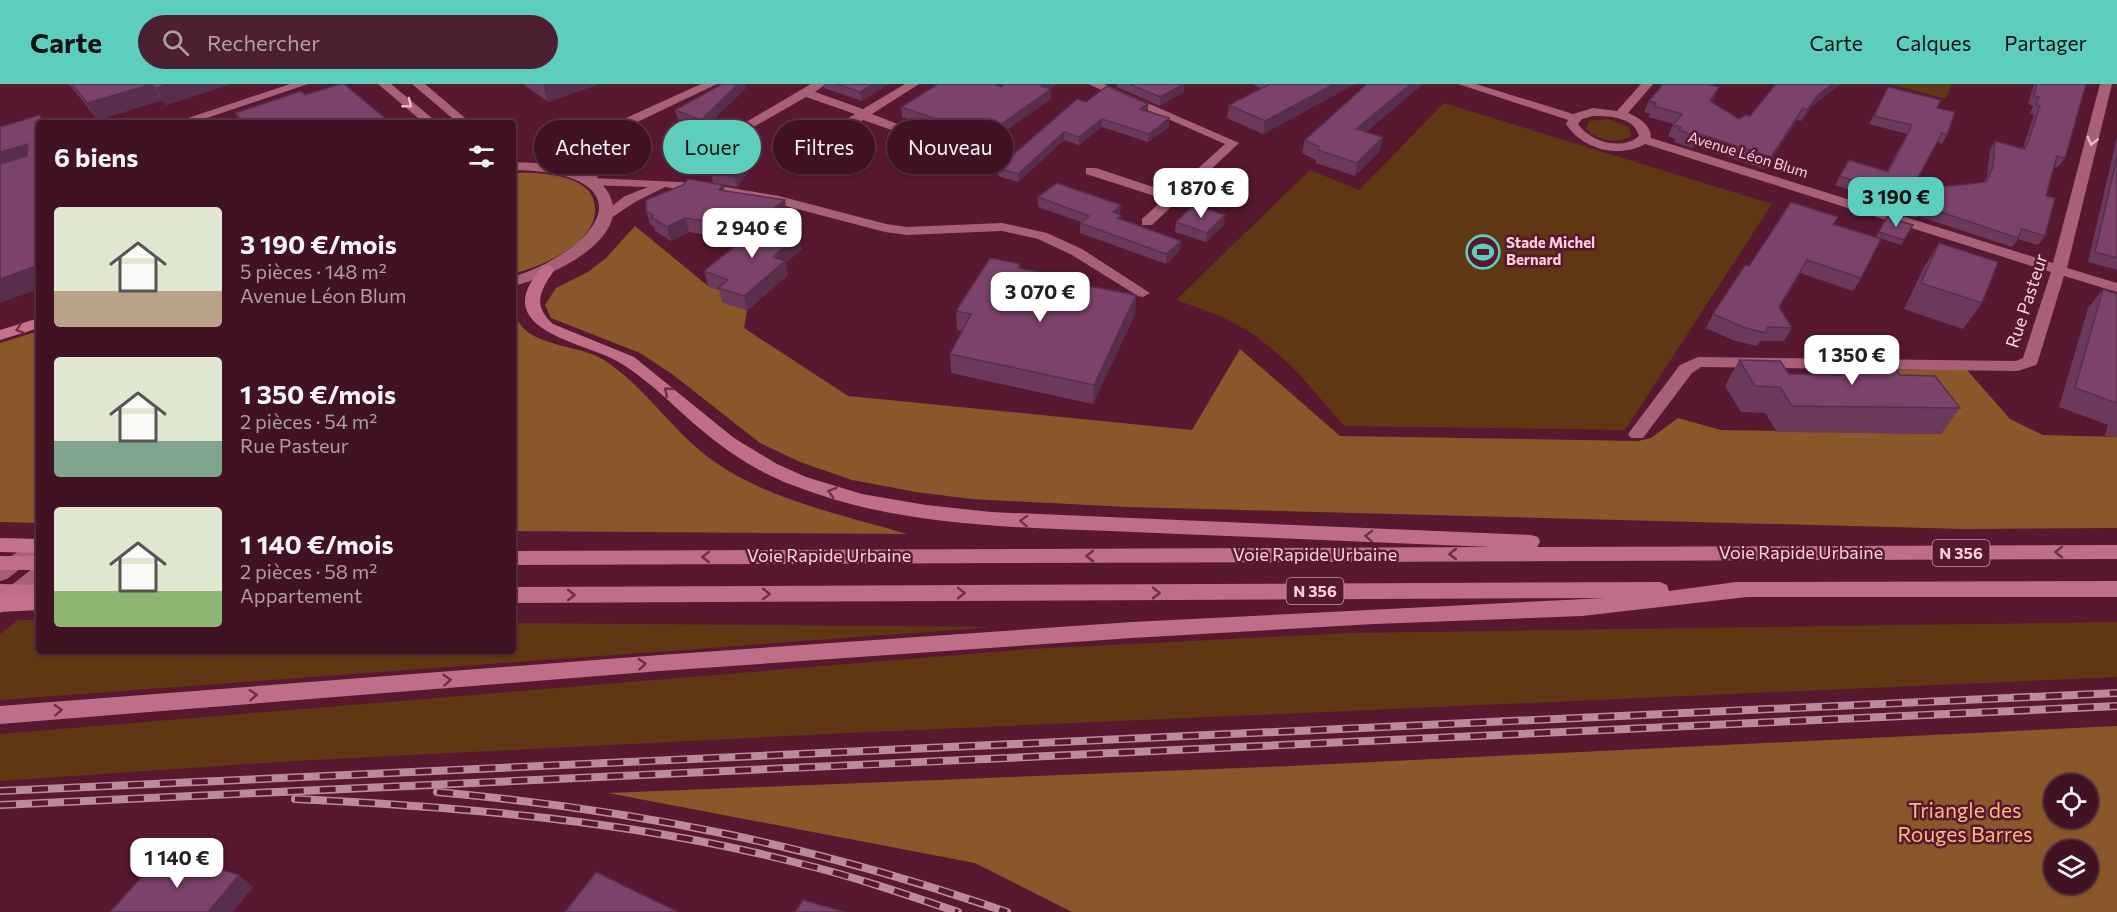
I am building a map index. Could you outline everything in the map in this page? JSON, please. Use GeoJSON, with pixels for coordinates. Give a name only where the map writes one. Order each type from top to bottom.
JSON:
{"type":"FeatureCollection","features":[{"type":"Feature","properties":{"kind":"highway"},"geometry":{"type":"LineString","coordinates":[[548,269],[532,299],[531,307],[539,321],[548,327],[618,355],[638,368],[704,424],[758,461],[812,486],[856,500],[902,510],[991,519],[1805,553]]}},
{"type":"Feature","properties":{"kind":"highway"},"geometry":{"type":"LineString","coordinates":[[0,335],[36,324]]}},
{"type":"Feature","properties":{"kind":"highway"},"geometry":{"type":"LineString","coordinates":[[0,545],[36,545]]}},
{"type":"Feature","properties":{"kind":"highway","name":"Voie Rapide Urbaine"},"geometry":{"type":"LineString","coordinates":[[516,558],[2117,552]]}},
{"type":"Feature","properties":{"kind":"highway"},"geometry":{"type":"LineString","coordinates":[[0,563],[36,563]]}},
{"type":"Feature","properties":{"kind":"highway","name":"Voie Rapide Urbaine"},"geometry":{"type":"LineString","coordinates":[[516,595],[2117,589]]}},
{"type":"Feature","properties":{"kind":"highway"},"geometry":{"type":"LineString","coordinates":[[0,715],[672,662],[1132,630],[1384,615],[1582,608],[1747,590]]}},
{"type":"Feature","properties":{"kind":"highway"},"geometry":{"type":"LineString","coordinates":[[0,592],[36,593]]}},
{"type":"Feature","properties":{"kind":"highway"},"geometry":{"type":"LineString","coordinates":[[0,605],[36,602]]}},
{"type":"Feature","properties":{"kind":"street"},"geometry":{"type":"LineString","coordinates":[[188,120],[302,84]]}},
{"type":"Feature","properties":{"kind":"street"},"geometry":{"type":"LineString","coordinates":[[384,84],[428,120]]}},
{"type":"Feature","properties":{"kind":"street"},"geometry":{"type":"LineString","coordinates":[[418,84],[461,120]]}},
{"type":"Feature","properties":{"kind":"street"},"geometry":{"type":"LineString","coordinates":[[632,120],[672,104],[711,84]]}},
{"type":"Feature","properties":{"kind":"street"},"geometry":{"type":"LineString","coordinates":[[756,120],[820,84]]}},
{"type":"Feature","properties":{"kind":"street"},"geometry":{"type":"LineString","coordinates":[[853,120],[913,84]]}},
{"type":"Feature","properties":{"kind":"street"},"geometry":{"type":"LineString","coordinates":[[1094,84],[1233,143],[1147,222]]}},
{"type":"Feature","properties":{"kind":"street"},"geometry":{"type":"LineString","coordinates":[[1464,84],[1574,118],[1593,112],[1620,115],[1642,127],[1646,134],[1644,140]]}},
{"type":"Feature","properties":{"kind":"street"},"geometry":{"type":"LineString","coordinates":[[1620,115],[1647,84]]}},
{"type":"Feature","properties":{"kind":"street","name":"Rue Pasteur"},"geometry":{"type":"LineString","coordinates":[[1637,434],[1686,369],[1698,362],[2025,364],[2032,358],[2059,270],[2106,84]]}},
{"type":"Feature","properties":{"kind":"street"},"geometry":{"type":"LineString","coordinates":[[805,92],[887,123]]}},
{"type":"Feature","properties":{"kind":"street"},"geometry":{"type":"LineString","coordinates":[[590,181],[609,148],[672,104]]}},
{"type":"Feature","properties":{"kind":"street","name":"Avenue Léon Blum"},"geometry":{"type":"LineString","coordinates":[[1574,118],[1572,124],[1575,131],[1596,143],[1625,147],[1644,140],[2117,288]]}},
{"type":"Feature","properties":{"kind":"street"},"geometry":{"type":"LineString","coordinates":[[516,166],[534,166]]}},
{"type":"Feature","properties":{"kind":"street"},"geometry":{"type":"LineString","coordinates":[[1091,171],[1173,198]]}},
{"type":"Feature","properties":{"kind":"street"},"geometry":{"type":"LineString","coordinates":[[572,174],[590,181],[681,185],[780,200],[885,228],[906,231],[1002,226],[1042,236],[1077,252],[1143,293]]}},
{"type":"Feature","properties":{"kind":"street"},"geometry":{"type":"LineString","coordinates":[[516,281],[548,269],[583,248],[599,230],[605,218],[605,201],[590,181]]}},
{"type":"Feature","properties":{"kind":"street"},"geometry":{"type":"LineString","coordinates":[[605,218],[642,192],[681,185]]}},
{"type":"Feature","properties":{"kind":"street"},"geometry":{"type":"LineString","coordinates":[[0,574],[36,547]]}},
{"type":"Feature","properties":{"kind":"street"},"geometry":{"type":"LineString","coordinates":[[0,605],[36,576]]}},
{"type":"Feature","properties":{"kind":"shaded area"},"geometry":{"type":"Polygon","coordinates":[[[1890,84],[1952,84],[1946,99],[1890,84]]]}},
{"type":"Feature","properties":{"kind":"shaded area","name":"Stade Michel Bernard"},"geometry":{"type":"Polygon","coordinates":[[[1444,103],[1772,204],[1625,430],[1344,426],[1292,367],[1262,341],[1228,320],[1176,300],[1310,170],[1359,190],[1444,103]]]}},
{"type":"Feature","properties":{"kind":"shaded area"},"geometry":{"type":"Polygon","coordinates":[[[1609,119],[1629,127],[1631,136],[1614,141],[1607,140],[1586,129],[1589,121],[1609,119]]]}},
{"type":"Feature","properties":{"kind":"shaded area"},"geometry":{"type":"Polygon","coordinates":[[[18,620],[36,620],[36,654],[516,654],[516,623],[994,627],[0,700],[0,634],[18,620]]]}},
{"type":"Feature","properties":{"kind":"shaded area"},"geometry":{"type":"Polygon","coordinates":[[[2117,622],[2117,677],[848,733],[294,761],[0,781],[0,734],[1030,649],[1350,633],[2117,622]]]}},
{"type":"Feature","properties":{"kind":"green space"},"geometry":{"type":"Polygon","coordinates":[[[516,173],[550,174],[563,177],[575,181],[592,196],[595,208],[591,226],[572,247],[548,261],[516,273],[516,173]]]}},
{"type":"Feature","properties":{"kind":"green space"},"geometry":{"type":"Polygon","coordinates":[[[635,226],[708,286],[732,294],[747,311],[744,328],[848,396],[1192,430],[1240,349],[1340,436],[1638,441],[1651,438],[1678,418],[1721,430],[1940,434],[1891,370],[1967,370],[2010,419],[2043,435],[2117,437],[2117,528],[1964,529],[1128,507],[971,499],[852,480],[800,462],[760,443],[672,374],[640,353],[551,318],[545,305],[556,288],[588,272],[606,258],[635,226]]]}},
{"type":"Feature","properties":{"kind":"green space"},"geometry":{"type":"Polygon","coordinates":[[[516,314],[525,330],[534,336],[604,360],[634,384],[686,438],[715,462],[737,476],[808,506],[907,534],[516,531],[516,314]]]}},
{"type":"Feature","properties":{"kind":"green space"},"geometry":{"type":"Polygon","coordinates":[[[36,332],[36,523],[0,522],[0,343],[36,332]]]}},
{"type":"Feature","properties":{"kind":"green space","name":"Triangle des Rouges Barres"},"geometry":{"type":"Polygon","coordinates":[[[2117,726],[2117,912],[1072,912],[975,863],[608,793],[1290,766],[2117,726]]]}},
{"type":"Feature","properties":{"kind":"building"},"geometry":{"type":"Polygon","coordinates":[[[72,84],[152,84],[87,103],[72,84]]]}},
{"type":"Feature","properties":{"kind":"building"},"geometry":{"type":"Polygon","coordinates":[[[152,84],[169,84],[156,88],[152,84]]]}},
{"type":"Feature","properties":{"kind":"building"},"geometry":{"type":"Polygon","coordinates":[[[344,84],[387,120],[242,120],[235,113],[301,91],[305,95],[344,84]]]}},
{"type":"Feature","properties":{"kind":"building"},"geometry":{"type":"Polygon","coordinates":[[[722,84],[738,84],[701,120],[675,110],[722,84]]]}},
{"type":"Feature","properties":{"kind":"building"},"geometry":{"type":"Polygon","coordinates":[[[837,84],[873,84],[860,92],[837,84]]]}},
{"type":"Feature","properties":{"kind":"building"},"geometry":{"type":"Polygon","coordinates":[[[938,84],[994,84],[1001,87],[1005,84],[1044,84],[1041,86],[1051,89],[1007,120],[939,120],[901,107],[938,84]]]}},
{"type":"Feature","properties":{"kind":"building"},"geometry":{"type":"Polygon","coordinates":[[[1129,84],[1184,84],[1160,97],[1129,84]]]}},
{"type":"Feature","properties":{"kind":"building"},"geometry":{"type":"Polygon","coordinates":[[[1270,84],[1334,84],[1265,121],[1229,105],[1270,84]]]}},
{"type":"Feature","properties":{"kind":"building"},"geometry":{"type":"Polygon","coordinates":[[[1367,84],[1411,84],[1356,129],[1383,137],[1357,163],[1318,150],[1319,147],[1305,140],[1367,84]]]}},
{"type":"Feature","properties":{"kind":"building"},"geometry":{"type":"Polygon","coordinates":[[[1663,84],[1710,84],[1719,87],[1710,101],[1739,119],[1745,115],[1750,116],[1776,84],[1832,84],[1817,96],[1807,110],[1803,108],[1771,157],[1700,134],[1698,136],[1679,130],[1681,127],[1673,125],[1682,114],[1654,106],[1656,103],[1649,101],[1663,84]]]}},
{"type":"Feature","properties":{"kind":"building"},"geometry":{"type":"Polygon","coordinates":[[[2037,84],[2086,84],[2065,158],[2057,156],[2046,196],[2055,198],[2045,236],[2022,229],[2018,238],[1923,206],[1922,209],[1896,201],[1897,199],[1881,194],[1891,193],[1840,176],[1849,160],[1888,172],[1912,125],[1874,116],[1888,87],[1941,100],[1937,108],[1955,112],[1947,135],[1942,133],[1911,190],[1986,182],[1993,167],[1995,141],[2024,149],[2028,142],[2040,106],[2036,105],[2039,97],[2034,96],[2037,84]]]}},
{"type":"Feature","properties":{"kind":"building"},"geometry":{"type":"Polygon","coordinates":[[[1107,86],[1148,104],[1140,109],[1169,118],[1149,134],[1102,119],[1079,137],[1064,132],[1018,174],[1013,172],[1013,155],[1077,99],[1086,102],[1107,86]]]}},
{"type":"Feature","properties":{"kind":"building"},"geometry":{"type":"Polygon","coordinates":[[[39,115],[43,120],[36,120],[36,266],[0,279],[0,164],[27,156],[28,144],[0,152],[0,127],[39,115]]]}},
{"type":"Feature","properties":{"kind":"building"},"geometry":{"type":"Polygon","coordinates":[[[2117,157],[2117,258],[2095,252],[2117,157]]]}},
{"type":"Feature","properties":{"kind":"building"},"geometry":{"type":"Polygon","coordinates":[[[717,174],[737,174],[734,177],[717,174]]]}},
{"type":"Feature","properties":{"kind":"building"},"geometry":{"type":"Polygon","coordinates":[[[688,179],[723,185],[719,190],[785,200],[747,228],[685,218],[667,227],[651,217],[653,215],[646,210],[646,200],[683,185],[688,179]]]}},
{"type":"Feature","properties":{"kind":"building"},"geometry":{"type":"Polygon","coordinates":[[[1057,183],[1121,205],[1113,212],[1121,215],[1117,218],[1181,241],[1166,254],[1080,223],[1089,216],[1038,197],[1057,183]]]}},
{"type":"Feature","properties":{"kind":"building"},"geometry":{"type":"Polygon","coordinates":[[[1791,202],[1838,217],[1833,224],[1881,239],[1861,278],[1807,260],[1779,307],[1792,328],[1768,327],[1765,333],[1743,327],[1713,314],[1745,265],[1749,266],[1791,202]]]}},
{"type":"Feature","properties":{"kind":"building"},"geometry":{"type":"Polygon","coordinates":[[[1194,205],[1225,215],[1207,233],[1176,222],[1194,205]]]}},
{"type":"Feature","properties":{"kind":"building"},"geometry":{"type":"Polygon","coordinates":[[[1887,217],[1913,225],[1904,240],[1879,232],[1887,217]]]}},
{"type":"Feature","properties":{"kind":"building"},"geometry":{"type":"Polygon","coordinates":[[[763,224],[799,234],[773,257],[785,261],[744,296],[718,288],[728,280],[704,271],[763,224]]]}},
{"type":"Feature","properties":{"kind":"building"},"geometry":{"type":"Polygon","coordinates":[[[1939,243],[1998,262],[1982,303],[1921,283],[1939,243]]]}},
{"type":"Feature","properties":{"kind":"building"},"geometry":{"type":"Polygon","coordinates":[[[990,258],[1020,264],[1018,268],[1059,276],[1057,280],[1136,295],[1094,385],[950,354],[971,314],[956,311],[990,258]]]}},
{"type":"Feature","properties":{"kind":"building"},"geometry":{"type":"Polygon","coordinates":[[[2103,289],[2117,294],[2117,403],[2075,388],[2103,289]]]}},
{"type":"Feature","properties":{"kind":"building"},"geometry":{"type":"Polygon","coordinates":[[[1853,358],[1864,362],[1890,362],[1900,375],[1935,376],[1960,408],[1792,406],[1780,387],[1755,386],[1739,360],[1780,361],[1789,374],[1841,375],[1831,361],[1850,362],[1853,358]]]}},
{"type":"Feature","properties":{"kind":"building"},"geometry":{"type":"Polygon","coordinates":[[[183,857],[239,875],[208,912],[110,912],[148,870],[183,857]]]}},
{"type":"Feature","properties":{"kind":"building"},"geometry":{"type":"Polygon","coordinates":[[[596,872],[678,912],[565,912],[596,872]]]}},
{"type":"Feature","properties":{"kind":"building"},"geometry":{"type":"Polygon","coordinates":[[[803,900],[845,912],[795,912],[803,900]]]}},
{"type":"Feature","properties":{"kind":"railway"},"geometry":{"type":"LineString","coordinates":[[0,791],[2117,693]]}},
{"type":"Feature","properties":{"kind":"railway"},"geometry":{"type":"LineString","coordinates":[[0,805],[2117,706]]}},
{"type":"Feature","properties":{"kind":"railway"},"geometry":{"type":"LineString","coordinates":[[437,792],[584,809],[726,834],[866,868],[1007,912]]}},
{"type":"Feature","properties":{"kind":"railway"},"geometry":{"type":"LineString","coordinates":[[295,799],[422,806],[548,818],[674,836],[818,868],[958,912]]}},
{"type":"Feature","properties":{"kind":"place","name":"Stade Michel Bernard"},"geometry":{"type":"Point","coordinates":[1483,252]}}]}
